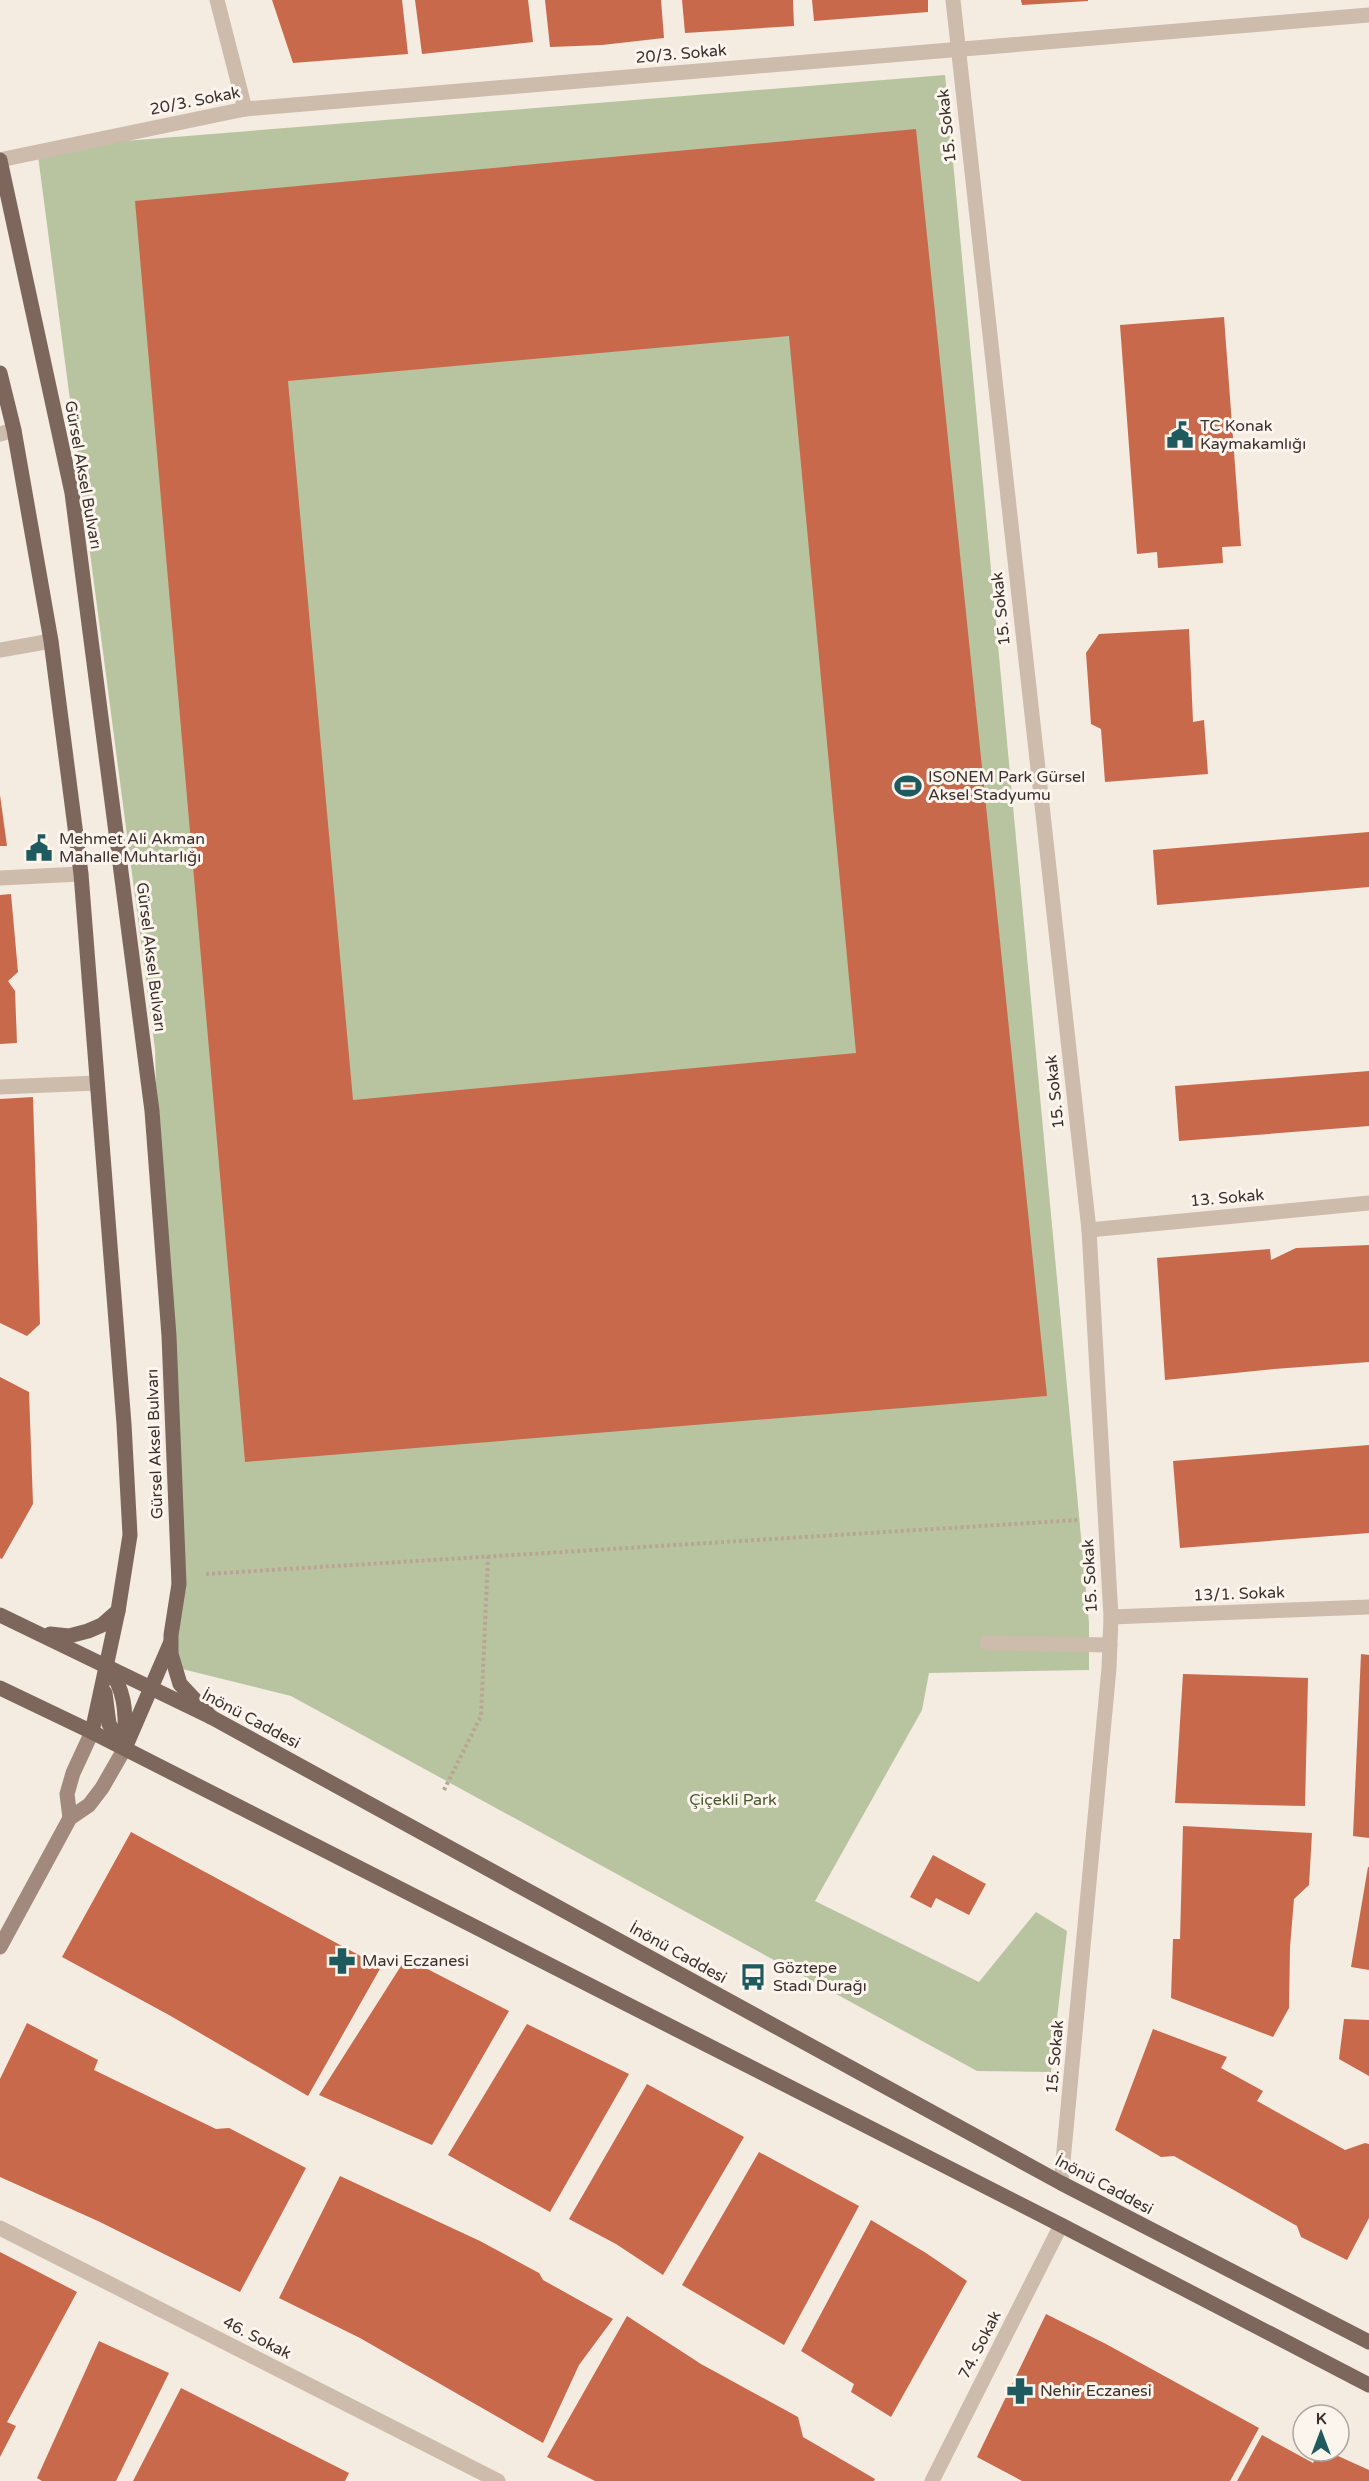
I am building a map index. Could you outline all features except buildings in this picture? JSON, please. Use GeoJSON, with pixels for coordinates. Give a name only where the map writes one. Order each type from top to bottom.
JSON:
{"type":"FeatureCollection","features":[{"type":"Feature","properties":{"kind":"main road","name":"Gürsel Aksel Bulvarı"},"geometry":{"type":"LineString","coordinates":[[0,160],[72,493],[152,1111],[169,1336],[178,1575],[171,1642],[173,1663],[180,1684],[211,1717]]}},
{"type":"Feature","properties":{"kind":"main road","name":"Gürsel Aksel Bulvarı"},"geometry":{"type":"LineString","coordinates":[[0,373],[7,432],[51,640],[81,874],[124,1424],[130,1535],[118,1611],[92,1732]]}},
{"type":"Feature","properties":{"kind":"main road"},"geometry":{"type":"LineString","coordinates":[[34,1630],[69,1636],[102,1625],[118,1611]]}},
{"type":"Feature","properties":{"kind":"main road","name":"İnönü Caddesi"},"geometry":{"type":"LineString","coordinates":[[0,1614],[211,1717],[1061,2183],[1369,2342]]}},
{"type":"Feature","properties":{"kind":"main road"},"geometry":{"type":"LineString","coordinates":[[125,1748],[171,1642]]}},
{"type":"Feature","properties":{"kind":"main road"},"geometry":{"type":"LineString","coordinates":[[106,1665],[117,1678],[125,1704],[125,1748]]}},
{"type":"Feature","properties":{"kind":"main road"},"geometry":{"type":"LineString","coordinates":[[0,1688],[125,1748],[1061,2225],[1369,2385]]}},
{"type":"Feature","properties":{"kind":"street"},"geometry":{"type":"LineString","coordinates":[[217,0],[244,109]]}},
{"type":"Feature","properties":{"kind":"street","name":"15. Sokak"},"geometry":{"type":"LineString","coordinates":[[953,0],[1089,1230],[1111,1617],[1061,2183]]}},
{"type":"Feature","properties":{"kind":"street","name":"20/3. Sokak"},"geometry":{"type":"LineString","coordinates":[[0,160],[244,109],[1369,15]]}},
{"type":"Feature","properties":{"kind":"street"},"geometry":{"type":"LineString","coordinates":[[0,650],[51,640]]}},
{"type":"Feature","properties":{"kind":"street"},"geometry":{"type":"LineString","coordinates":[[0,878],[81,874]]}},
{"type":"Feature","properties":{"kind":"street"},"geometry":{"type":"LineString","coordinates":[[0,1087],[97,1083]]}},
{"type":"Feature","properties":{"kind":"street","name":"13. Sokak"},"geometry":{"type":"LineString","coordinates":[[1089,1230],[1369,1203]]}},
{"type":"Feature","properties":{"kind":"street","name":"13/1. Sokak"},"geometry":{"type":"LineString","coordinates":[[1111,1617],[1369,1607]]}},
{"type":"Feature","properties":{"kind":"street"},"geometry":{"type":"LineString","coordinates":[[987,1643],[1110,1645]]}},
{"type":"Feature","properties":{"kind":"street"},"geometry":{"type":"LineString","coordinates":[[70,1818],[68,1794],[73,1773],[92,1732]]}},
{"type":"Feature","properties":{"kind":"street"},"geometry":{"type":"LineString","coordinates":[[0,1947],[70,1818],[89,1805],[102,1788],[125,1748]]}},
{"type":"Feature","properties":{"kind":"street","name":"74. Sokak"},"geometry":{"type":"LineString","coordinates":[[932,2481],[1061,2225]]}},
{"type":"Feature","properties":{"kind":"street","name":"46. Sokak"},"geometry":{"type":"LineString","coordinates":[[0,2228],[498,2481]]}},
{"type":"Feature","properties":{"kind":"path"},"geometry":{"type":"LineString","coordinates":[[178,1575],[1105,1518]]}},
{"type":"Feature","properties":{"kind":"path"},"geometry":{"type":"LineString","coordinates":[[444,1790],[481,1716],[488,1556]]}},
{"type":"Feature","properties":{"kind":"green space","name":"Çiçekli Park"},"geometry":{"type":"Polygon","coordinates":[[[945,75],[1089,1623],[1089,1670],[929,1673],[922,1710],[815,1901],[979,1982],[1036,1912],[1067,1931],[1051,2072],[977,2071],[291,1696],[174,1667],[155,1049],[37,148],[945,75]]]}},
{"type":"Feature","properties":{"kind":"place","name":"TC Konak Kaymakamlığı"},"geometry":{"type":"Point","coordinates":[1180,435]}},
{"type":"Feature","properties":{"kind":"place","name":"ISONEM Park Gürsel Aksel Stadyumu"},"geometry":{"type":"Point","coordinates":[908,786]}},
{"type":"Feature","properties":{"kind":"place","name":"Mehmet Ali Akman Mahalle Muhtarlığı"},"geometry":{"type":"Point","coordinates":[39,848]}},
{"type":"Feature","properties":{"kind":"place","name":"Mavi Eczanesi"},"geometry":{"type":"Point","coordinates":[342,1961]}},
{"type":"Feature","properties":{"kind":"place","name":"Göztepe Stadı Durağı"},"geometry":{"type":"Point","coordinates":[753,1977]}},
{"type":"Feature","properties":{"kind":"place","name":"Nehir Eczanesi"},"geometry":{"type":"Point","coordinates":[1020,2391]}}]}
